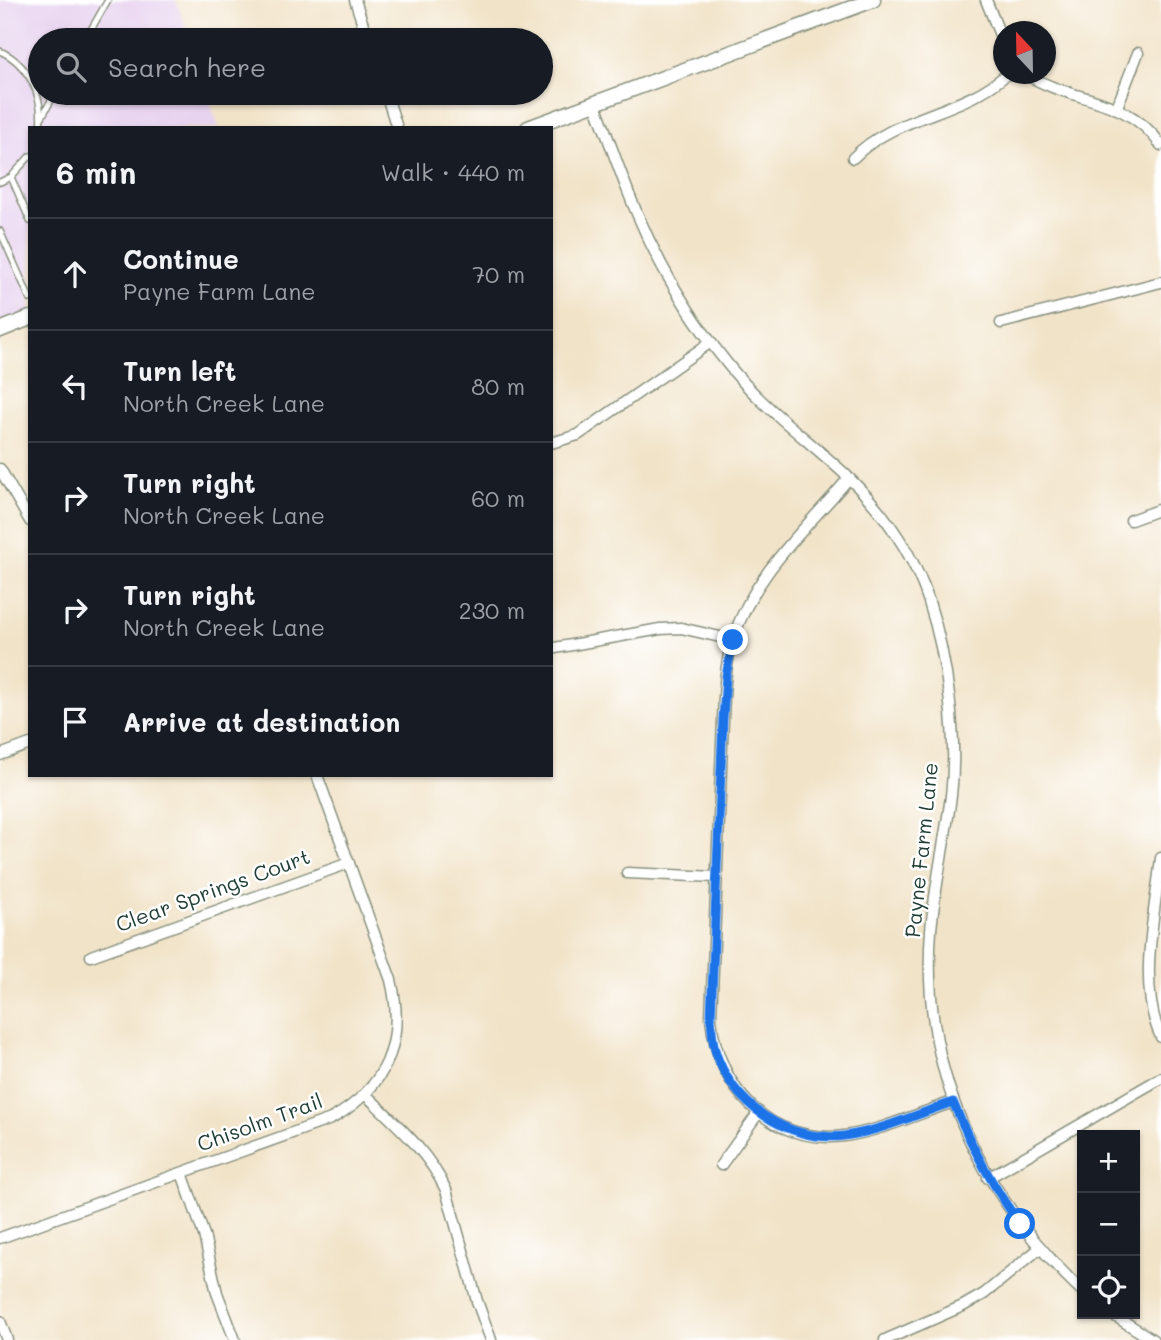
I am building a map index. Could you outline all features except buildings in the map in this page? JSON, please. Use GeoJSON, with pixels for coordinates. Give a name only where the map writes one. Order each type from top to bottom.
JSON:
{"type":"FeatureCollection","features":[{"type":"Feature","properties":{"kind":"street"},"geometry":{"type":"LineString","coordinates":[[355,0],[364,28]]}},
{"type":"Feature","properties":{"kind":"street"},"geometry":{"type":"LineString","coordinates":[[534,126],[873,0]]}},
{"type":"Feature","properties":{"kind":"street"},"geometry":{"type":"LineString","coordinates":[[986,0],[994,21]]}},
{"type":"Feature","properties":{"kind":"street"},"geometry":{"type":"LineString","coordinates":[[1117,107],[1138,53]]}},
{"type":"Feature","properties":{"kind":"street"},"geometry":{"type":"LineString","coordinates":[[853,158],[880,135],[978,96],[994,84]]}},
{"type":"Feature","properties":{"kind":"street"},"geometry":{"type":"LineString","coordinates":[[1046,84],[1117,107],[1141,122],[1161,145]]}},
{"type":"Feature","properties":{"kind":"street","name":"Payne Farm Lane"},"geometry":{"type":"LineString","coordinates":[[595,104],[649,241],[710,342],[750,389],[849,478],[877,508],[908,553],[929,603],[939,640],[951,729],[953,768],[931,931],[930,966],[936,1036],[953,1102],[972,1149],[988,1178],[1020,1224],[1077,1286]]}},
{"type":"Feature","properties":{"kind":"street"},"geometry":{"type":"LineString","coordinates":[[390,105],[396,126]]}},
{"type":"Feature","properties":{"kind":"street"},"geometry":{"type":"LineString","coordinates":[[1002,323],[1161,282]]}},
{"type":"Feature","properties":{"kind":"street"},"geometry":{"type":"LineString","coordinates":[[0,330],[28,319]]}},
{"type":"Feature","properties":{"kind":"street"},"geometry":{"type":"LineString","coordinates":[[553,442],[578,435],[710,342]]}},
{"type":"Feature","properties":{"kind":"street"},"geometry":{"type":"LineString","coordinates":[[0,470],[28,518]]}},
{"type":"Feature","properties":{"kind":"street"},"geometry":{"type":"LineString","coordinates":[[849,478],[767,571],[733,640],[723,708],[711,1018],[713,1039],[723,1069],[735,1089],[759,1112],[791,1129],[813,1135],[844,1136],[871,1131],[953,1102]]}},
{"type":"Feature","properties":{"kind":"street"},"geometry":{"type":"LineString","coordinates":[[1131,520],[1161,509]]}},
{"type":"Feature","properties":{"kind":"street"},"geometry":{"type":"LineString","coordinates":[[555,648],[660,629],[681,628],[733,640]]}},
{"type":"Feature","properties":{"kind":"street"},"geometry":{"type":"LineString","coordinates":[[0,755],[28,745]]}},
{"type":"Feature","properties":{"kind":"street","name":"Chisolm Trail"},"geometry":{"type":"LineString","coordinates":[[0,1238],[331,1119],[366,1095],[391,1050],[397,1020],[395,997],[318,777]]}},
{"type":"Feature","properties":{"kind":"street"},"geometry":{"type":"LineString","coordinates":[[1161,858],[1148,977],[1151,1009],[1161,1037]]}},
{"type":"Feature","properties":{"kind":"street","name":"Clear Springs Court"},"geometry":{"type":"LineString","coordinates":[[91,956],[349,863]]}},
{"type":"Feature","properties":{"kind":"street"},"geometry":{"type":"LineString","coordinates":[[627,873],[716,877]]}},
{"type":"Feature","properties":{"kind":"street"},"geometry":{"type":"LineString","coordinates":[[988,1178],[1161,1078]]}},
{"type":"Feature","properties":{"kind":"street"},"geometry":{"type":"LineString","coordinates":[[366,1095],[410,1137],[440,1176],[491,1340]]}},
{"type":"Feature","properties":{"kind":"street"},"geometry":{"type":"LineString","coordinates":[[721,1165],[759,1112]]}},
{"type":"Feature","properties":{"kind":"street"},"geometry":{"type":"LineString","coordinates":[[182,1173],[204,1235],[217,1293],[235,1340]]}},
{"type":"Feature","properties":{"kind":"street"},"geometry":{"type":"LineString","coordinates":[[884,1340],[963,1306],[984,1294],[1040,1248]]}},
{"type":"Feature","properties":{"kind":"street"},"geometry":{"type":"LineString","coordinates":[[1120,1319],[1153,1340]]}},
{"type":"Feature","properties":{"kind":"street"},"geometry":{"type":"LineString","coordinates":[[0,1321],[7,1340]]}},
{"type":"Feature","properties":{"kind":"lane"},"geometry":{"type":"LineString","coordinates":[[92,28],[108,0]]}},
{"type":"Feature","properties":{"kind":"lane"},"geometry":{"type":"LineString","coordinates":[[0,51],[28,74]]}},
{"type":"Feature","properties":{"kind":"lane"},"geometry":{"type":"LineString","coordinates":[[40,105],[42,117]]}},
{"type":"Feature","properties":{"kind":"lane"},"geometry":{"type":"LineString","coordinates":[[40,126],[48,105]]}},
{"type":"Feature","properties":{"kind":"lane"},"geometry":{"type":"LineString","coordinates":[[0,182],[11,177],[28,158]]}},
{"type":"Feature","properties":{"kind":"lane"},"geometry":{"type":"LineString","coordinates":[[11,177],[28,216]]}},
{"type":"Feature","properties":{"kind":"lane"},"geometry":{"type":"LineString","coordinates":[[0,231],[28,294]]}},
{"type":"Feature","properties":{"kind":"shaded area"},"geometry":{"type":"Polygon","coordinates":[[[0,0],[176,0],[186,28],[28,28],[28,105],[211,105],[218,126],[28,126],[28,319],[0,330],[0,0]]]}},
{"type":"Feature","properties":{"kind":"route"},"geometry":{"type":"LineString","coordinates":[[733,640],[726,676],[723,719],[711,1018],[716,1052],[723,1069],[744,1100],[759,1112],[791,1129],[813,1135],[844,1136],[871,1131],[953,1102],[972,1149],[1000,1197],[1020,1224]]}}]}
